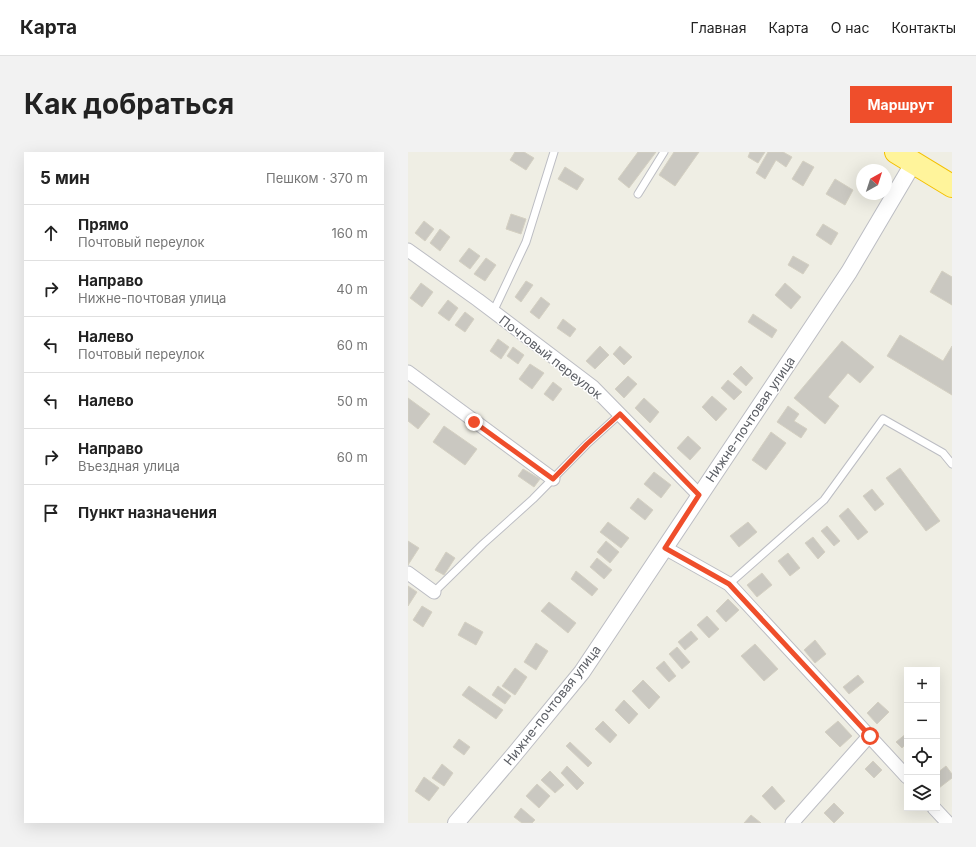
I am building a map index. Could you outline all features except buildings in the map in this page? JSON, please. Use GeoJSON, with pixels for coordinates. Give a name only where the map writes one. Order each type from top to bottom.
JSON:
{"type":"FeatureCollection","features":[{"type":"Feature","properties":{"kind":"highway"},"geometry":{"type":"LineString","coordinates":[[904,165],[952,186]]}},
{"type":"Feature","properties":{"kind":"street","name":"Нижне-почтовая улица"},"geometry":{"type":"LineString","coordinates":[[456,823],[582,672],[849,272],[904,165]]}},
{"type":"Feature","properties":{"kind":"street","name":"Почтовый переулок"},"geometry":{"type":"LineString","coordinates":[[408,250],[494,312],[593,387],[699,495]]}},
{"type":"Feature","properties":{"kind":"street"},"geometry":{"type":"LineString","coordinates":[[408,372],[553,479]]}},
{"type":"Feature","properties":{"kind":"street"},"geometry":{"type":"LineString","coordinates":[[665,548],[729,584],[905,775]]}},
{"type":"Feature","properties":{"kind":"street"},"geometry":{"type":"LineString","coordinates":[[408,573],[434,592]]}},
{"type":"Feature","properties":{"kind":"street"},"geometry":{"type":"LineString","coordinates":[[792,823],[870,736]]}},
{"type":"Feature","properties":{"kind":"street"},"geometry":{"type":"LineString","coordinates":[[937,811],[948,823]]}},
{"type":"Feature","properties":{"kind":"lane"},"geometry":{"type":"LineString","coordinates":[[494,312],[526,242],[554,152]]}},
{"type":"Feature","properties":{"kind":"lane"},"geometry":{"type":"LineString","coordinates":[[638,194],[664,152]]}},
{"type":"Feature","properties":{"kind":"lane"},"geometry":{"type":"LineString","coordinates":[[434,592],[620,414]]}},
{"type":"Feature","properties":{"kind":"lane"},"geometry":{"type":"LineString","coordinates":[[729,584],[824,500],[884,419],[943,454],[952,464]]}},
{"type":"Feature","properties":{"kind":"route"},"geometry":{"type":"LineString","coordinates":[[474,422],[553,479],[587,444],[620,414],[699,495],[665,548],[729,584],[870,736]]}}]}
